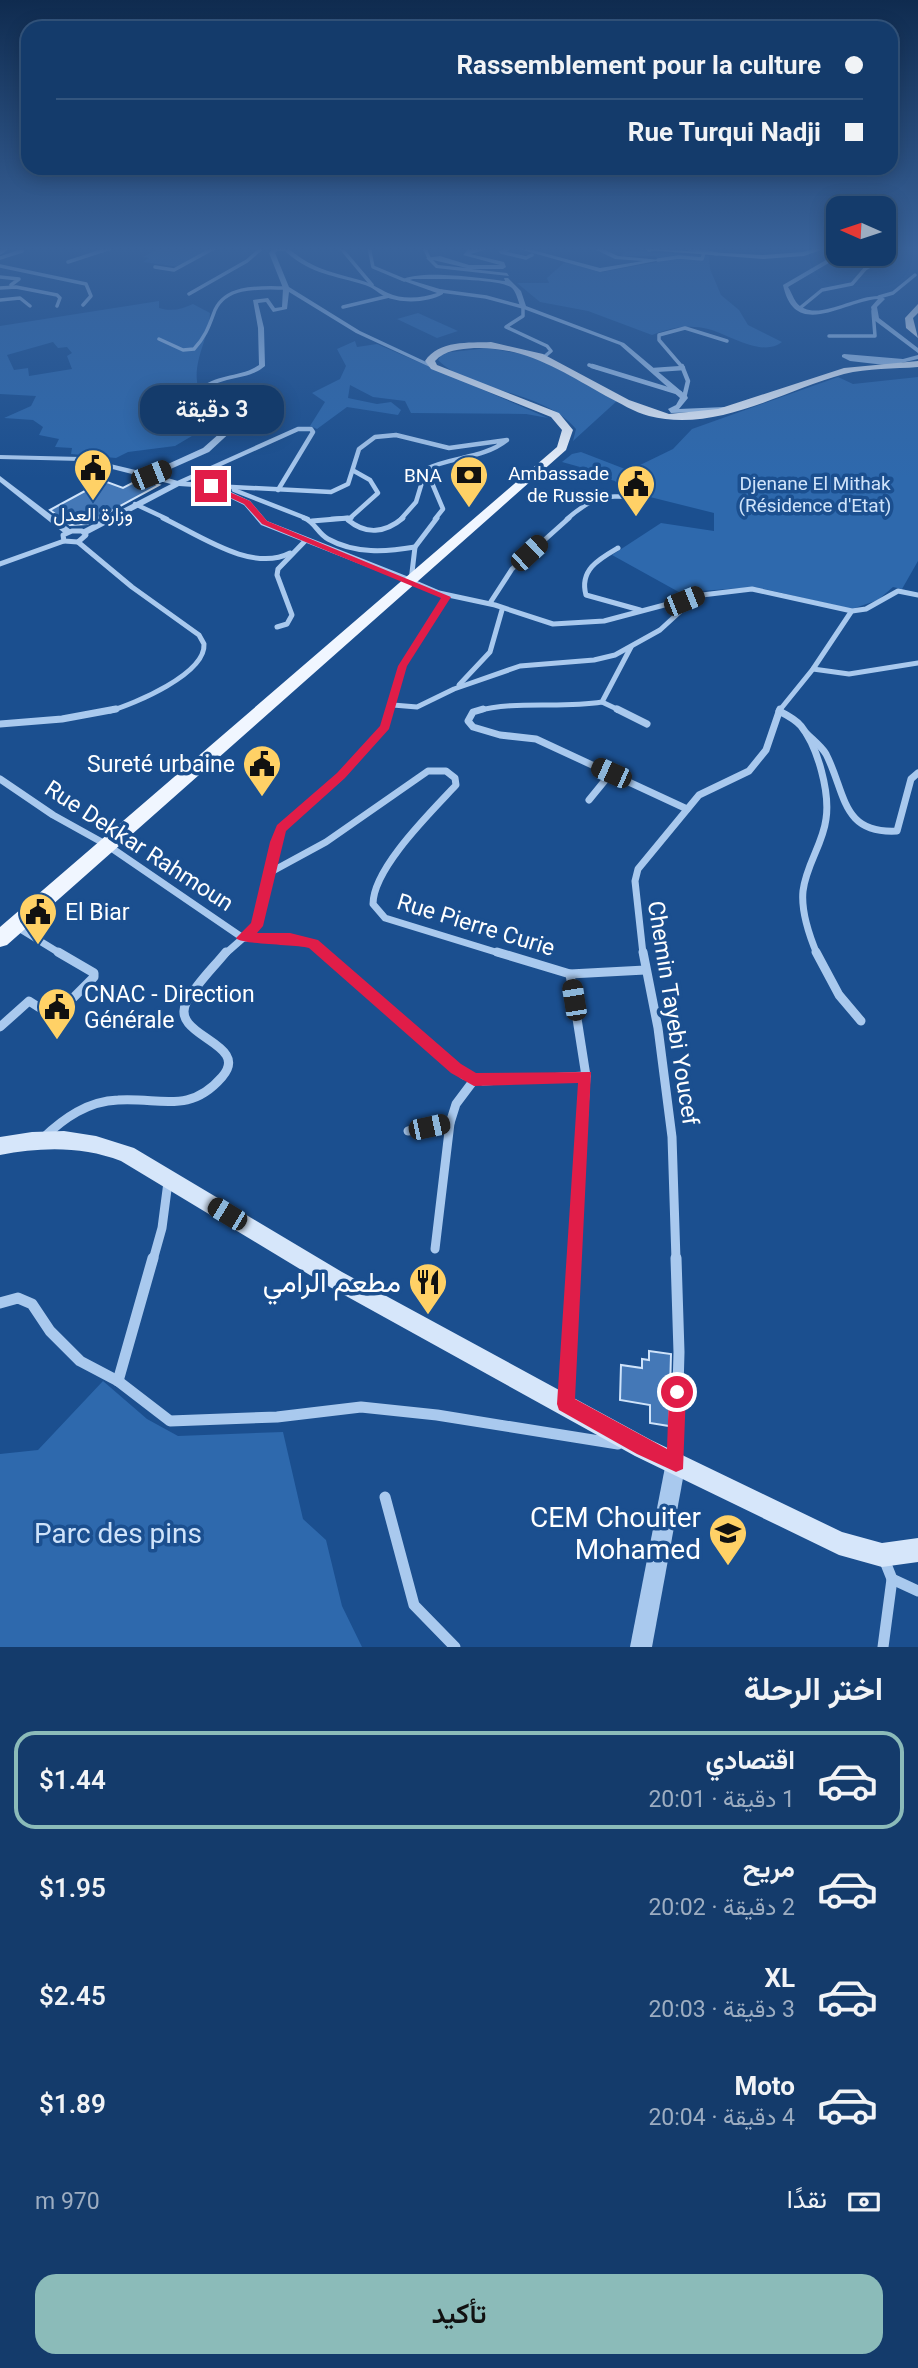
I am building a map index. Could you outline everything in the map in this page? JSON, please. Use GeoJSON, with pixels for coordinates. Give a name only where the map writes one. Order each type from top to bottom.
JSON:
{"type":"FeatureCollection","features":[{"type":"Feature","properties":{"kind":"main road"},"geometry":{"type":"LineString","coordinates":[[0,939],[556,455],[568,438],[568,430],[555,415],[435,360],[449,348],[483,345],[544,357],[649,413],[680,419],[725,409],[845,371],[918,363]]}},
{"type":"Feature","properties":{"kind":"main road"},"geometry":{"type":"LineString","coordinates":[[0,1146],[41,1140],[108,1146],[169,1179],[335,1279],[643,1448],[839,1543],[882,1555],[918,1550]]}},
{"type":"Feature","properties":{"kind":"street"},"geometry":{"type":"LineString","coordinates":[[159,339],[183,350],[194,349],[211,331],[213,324]]}},
{"type":"Feature","properties":{"kind":"street"},"geometry":{"type":"LineString","coordinates":[[232,422],[205,396],[203,388],[261,368],[260,324]]}},
{"type":"Feature","properties":{"kind":"street"},"geometry":{"type":"LineString","coordinates":[[345,324],[411,356],[435,360]]}},
{"type":"Feature","properties":{"kind":"street"},"geometry":{"type":"LineString","coordinates":[[511,324],[506,327],[547,346],[551,351],[544,357]]}},
{"type":"Feature","properties":{"kind":"street"},"geometry":{"type":"LineString","coordinates":[[564,324],[616,341],[682,396]]}},
{"type":"Feature","properties":{"kind":"street"},"geometry":{"type":"LineString","coordinates":[[829,336],[875,336],[874,324]]}},
{"type":"Feature","properties":{"kind":"street"},"geometry":{"type":"LineString","coordinates":[[882,324],[918,351]]}},
{"type":"Feature","properties":{"kind":"street"},"geometry":{"type":"LineString","coordinates":[[725,409],[715,407],[682,413],[673,411],[689,387],[688,377],[659,340],[662,333],[676,329],[696,329],[727,341]]}},
{"type":"Feature","properties":{"kind":"street"},"geometry":{"type":"LineString","coordinates":[[902,365],[850,359],[844,355],[903,360],[918,357]]}},
{"type":"Feature","properties":{"kind":"street"},"geometry":{"type":"LineString","coordinates":[[411,356],[435,360]]}},
{"type":"Feature","properties":{"kind":"street"},"geometry":{"type":"LineString","coordinates":[[589,365],[682,396]]}},
{"type":"Feature","properties":{"kind":"street"},"geometry":{"type":"LineString","coordinates":[[654,370],[683,368]]}},
{"type":"Feature","properties":{"kind":"street"},"geometry":{"type":"LineString","coordinates":[[151,475],[206,450],[229,430],[232,422],[253,406]]}},
{"type":"Feature","properties":{"kind":"street"},"geometry":{"type":"LineString","coordinates":[[0,564],[66,536],[85,532],[178,483],[298,429],[311,429],[313,432],[278,491]]}},
{"type":"Feature","properties":{"kind":"street"},"geometry":{"type":"LineString","coordinates":[[0,457],[81,459],[178,483],[278,491],[336,491],[348,485],[354,471],[356,454],[362,445],[384,436],[411,437],[434,446],[453,449],[473,447],[499,438],[508,440],[484,456],[440,463],[426,470],[421,477],[424,491],[417,502],[386,530],[361,530],[348,518]]}},
{"type":"Feature","properties":{"kind":"street"},"geometry":{"type":"LineString","coordinates":[[411,581],[415,547],[443,509],[426,470]]}},
{"type":"Feature","properties":{"kind":"street"},"geometry":{"type":"LineString","coordinates":[[225,487],[312,521],[348,518],[378,493],[370,480],[354,471]]}},
{"type":"Feature","properties":{"kind":"street"},"geometry":{"type":"LineString","coordinates":[[0,478],[66,536],[78,542],[132,587],[199,635],[205,642],[206,650],[162,691],[122,707],[69,719],[0,724]]}},
{"type":"Feature","properties":{"kind":"street"},"geometry":{"type":"LineString","coordinates":[[211,486],[247,503],[264,523],[446,597],[490,603],[531,620],[555,624],[619,618],[698,595],[751,589],[777,592],[851,612],[875,606],[898,591],[918,595]]}},
{"type":"Feature","properties":{"kind":"street"},"geometry":{"type":"LineString","coordinates":[[490,603],[512,569],[588,500],[606,496],[643,497]]}},
{"type":"Feature","properties":{"kind":"street"},"geometry":{"type":"LineString","coordinates":[[135,504],[252,561],[277,560],[306,540]]}},
{"type":"Feature","properties":{"kind":"street"},"geometry":{"type":"LineString","coordinates":[[312,521],[326,539],[378,553],[415,547]]}},
{"type":"Feature","properties":{"kind":"street"},"geometry":{"type":"LineString","coordinates":[[78,542],[86,537],[85,532]]}},
{"type":"Feature","properties":{"kind":"street"},"geometry":{"type":"LineString","coordinates":[[618,548],[597,559],[586,572],[582,587],[586,596],[643,611]]}},
{"type":"Feature","properties":{"kind":"street"},"geometry":{"type":"LineString","coordinates":[[277,627],[287,624],[292,615],[277,575],[290,553]]}},
{"type":"Feature","properties":{"kind":"street"},"geometry":{"type":"LineString","coordinates":[[393,705],[416,707],[454,689],[520,666],[594,660],[631,647],[682,613],[698,595]]}},
{"type":"Feature","properties":{"kind":"street"},"geometry":{"type":"LineString","coordinates":[[41,1140],[61,1120],[104,1101],[127,1098],[183,1103],[210,1091],[227,1071],[228,1059],[223,1049],[201,1036],[187,1023],[184,1008],[230,947],[257,926],[281,828],[366,751],[385,727],[402,666],[446,597]]}},
{"type":"Feature","properties":{"kind":"street"},"geometry":{"type":"LineString","coordinates":[[454,689],[488,658],[496,639],[502,610]]}},
{"type":"Feature","properties":{"kind":"street","name":"Chemin Tayebi Youcef"},"geometry":{"type":"LineString","coordinates":[[676,1462],[679,1352],[673,1137],[660,1040],[645,970],[635,881],[638,869],[699,795],[749,771],[766,750],[779,711],[813,669],[851,612]]}},
{"type":"Feature","properties":{"kind":"street"},"geometry":{"type":"LineString","coordinates":[[602,702],[631,647]]}},
{"type":"Feature","properties":{"kind":"street"},"geometry":{"type":"LineString","coordinates":[[813,669],[849,674],[918,663]]}},
{"type":"Feature","properties":{"kind":"street"},"geometry":{"type":"LineString","coordinates":[[647,724],[602,702],[584,707],[490,708],[473,712],[468,721],[476,729],[536,739],[687,809]]}},
{"type":"Feature","properties":{"kind":"street"},"geometry":{"type":"LineString","coordinates":[[779,711],[794,719],[825,752],[849,815],[877,832],[897,831],[911,779],[918,773]]}},
{"type":"Feature","properties":{"kind":"street"},"geometry":{"type":"LineString","coordinates":[[807,733],[827,804],[827,816],[802,892],[804,911],[829,981],[846,1006],[861,1021]]}},
{"type":"Feature","properties":{"kind":"street","name":"Rue Pierre Curie"},"geometry":{"type":"LineString","coordinates":[[269,873],[326,842],[428,771],[446,771],[455,778],[456,785],[403,846],[374,894],[372,903],[376,912],[384,918],[570,974]]}},
{"type":"Feature","properties":{"kind":"street"},"geometry":{"type":"LineString","coordinates":[[589,800],[611,773]]}},
{"type":"Feature","properties":{"kind":"street","name":"Rue Dekkar Rahmoun"},"geometry":{"type":"LineString","coordinates":[[0,779],[53,815],[107,845],[243,938],[290,938],[313,944],[456,1069],[474,1080]]}},
{"type":"Feature","properties":{"kind":"street"},"geometry":{"type":"LineString","coordinates":[[0,1027],[29,1001],[54,1017],[92,981],[94,973],[15,926]]}},
{"type":"Feature","properties":{"kind":"street"},"geometry":{"type":"LineString","coordinates":[[566,1404],[586,1076],[570,974],[645,970]]}},
{"type":"Feature","properties":{"kind":"street"},"geometry":{"type":"LineString","coordinates":[[435,1249],[450,1123],[456,1104],[474,1080],[586,1076]]}},
{"type":"Feature","properties":{"kind":"street"},"geometry":{"type":"LineString","coordinates":[[408,1131],[450,1123]]}},
{"type":"Feature","properties":{"kind":"street"},"geometry":{"type":"LineString","coordinates":[[118,1381],[162,1228],[169,1179]]}},
{"type":"Feature","properties":{"kind":"street"},"geometry":{"type":"LineString","coordinates":[[0,1303],[18,1298],[32,1304],[50,1331],[80,1361],[118,1381],[170,1421],[277,1418],[361,1407],[437,1415],[643,1448]]}},
{"type":"Feature","properties":{"kind":"street"},"geometry":{"type":"LineString","coordinates":[[641,1647],[676,1462]]}},
{"type":"Feature","properties":{"kind":"street"},"geometry":{"type":"LineString","coordinates":[[385,1497],[414,1605],[455,1647]]}},
{"type":"Feature","properties":{"kind":"street"},"geometry":{"type":"LineString","coordinates":[[882,1555],[892,1579],[883,1647]]}},
{"type":"Feature","properties":{"kind":"street"},"geometry":{"type":"LineString","coordinates":[[892,1579],[918,1591]]}},
{"type":"Feature","properties":{"kind":"green space"},"geometry":{"type":"Polygon","coordinates":[[[209,324],[198,362],[197,383],[204,401],[224,417],[175,446],[128,452],[116,458],[71,454],[72,448],[55,447],[59,439],[39,435],[43,427],[33,420],[4,418],[31,406],[36,396],[0,394],[0,326],[209,324]],[[53,342],[7,355],[14,370],[28,368],[29,376],[72,369],[67,356],[72,353],[67,347],[58,348],[53,342]]]}},
{"type":"Feature","properties":{"kind":"green space"},"geometry":{"type":"Polygon","coordinates":[[[407,324],[442,324],[458,331],[437,338],[407,324]]]}},
{"type":"Feature","properties":{"kind":"green space"},"geometry":{"type":"Polygon","coordinates":[[[622,324],[747,324],[782,342],[774,346],[755,346],[708,329],[694,327],[652,335],[622,324]]]}},
{"type":"Feature","properties":{"kind":"green space"},"geometry":{"type":"Polygon","coordinates":[[[355,341],[357,347],[377,344],[548,418],[526,414],[411,413],[405,401],[373,397],[350,385],[348,398],[377,404],[391,402],[401,410],[398,415],[347,407],[317,429],[310,426],[325,402],[312,393],[340,379],[346,366],[337,349],[355,341]]]}},
{"type":"Feature","properties":{"kind":"green space"},"geometry":{"type":"Polygon","coordinates":[[[488,348],[533,356],[618,400],[573,441],[576,429],[562,416],[526,398],[468,379],[438,360],[442,353],[488,348]]]}},
{"type":"Feature","properties":{"kind":"green space","name":"Djenane El Mithak (Résidence d'Etat)"},"geometry":{"type":"Polygon","coordinates":[[[838,377],[853,384],[918,377],[918,561],[902,589],[893,587],[878,600],[852,609],[755,587],[701,591],[686,596],[612,555],[661,523],[714,531],[714,513],[646,496],[628,495],[615,481],[576,470],[580,467],[562,462],[572,454],[581,452],[625,469],[638,466],[673,449],[692,429],[838,377]]]}},
{"type":"Feature","properties":{"kind":"green space","name":"Parc des pins"},"geometry":{"type":"Polygon","coordinates":[[[103,1381],[147,1419],[178,1436],[283,1432],[303,1519],[326,1540],[342,1606],[362,1647],[0,1647],[0,1454],[38,1450],[103,1381]]]}},
{"type":"Feature","properties":{"kind":"building","name":"وزارة العدل"},"geometry":{"type":"Polygon","coordinates":[[[140,479],[159,485],[87,524],[70,525],[50,510],[96,485],[107,482],[123,488],[140,479]]]}},
{"type":"Feature","properties":{"kind":"building"},"geometry":{"type":"Polygon","coordinates":[[[649,1351],[671,1354],[669,1426],[650,1423],[650,1405],[620,1400],[621,1365],[642,1368],[642,1359],[649,1360],[649,1351]]]}},
{"type":"Feature","properties":{"kind":"place","name":"وزارة العدل"},"geometry":{"type":"Point","coordinates":[93,502]}},
{"type":"Feature","properties":{"kind":"place","name":"BNA"},"geometry":{"type":"Point","coordinates":[469,509]}},
{"type":"Feature","properties":{"kind":"place","name":"Ambassade de Russie"},"geometry":{"type":"Point","coordinates":[636,518]}},
{"type":"Feature","properties":{"kind":"place","name":"Sureté urbaine"},"geometry":{"type":"Point","coordinates":[262,798]}},
{"type":"Feature","properties":{"kind":"place","name":"El Biar"},"geometry":{"type":"Point","coordinates":[38,946]}},
{"type":"Feature","properties":{"kind":"place","name":"CNAC - Direction Générale"},"geometry":{"type":"Point","coordinates":[57,1041]}},
{"type":"Feature","properties":{"kind":"place","name":"مطعم الرامي"},"geometry":{"type":"Point","coordinates":[428,1316]}},
{"type":"Feature","properties":{"kind":"place","name":"CEM Chouiter Mohamed"},"geometry":{"type":"Point","coordinates":[728,1567]}},
{"type":"Feature","properties":{"kind":"route"},"geometry":{"type":"LineString","coordinates":[[211,486],[247,503],[264,523],[446,597],[402,666],[385,727],[341,776],[281,828],[275,842],[257,926],[243,938],[290,938],[313,944],[456,1069],[474,1080],[586,1076],[566,1404],[643,1448],[676,1462],[677,1392]]}}]}
